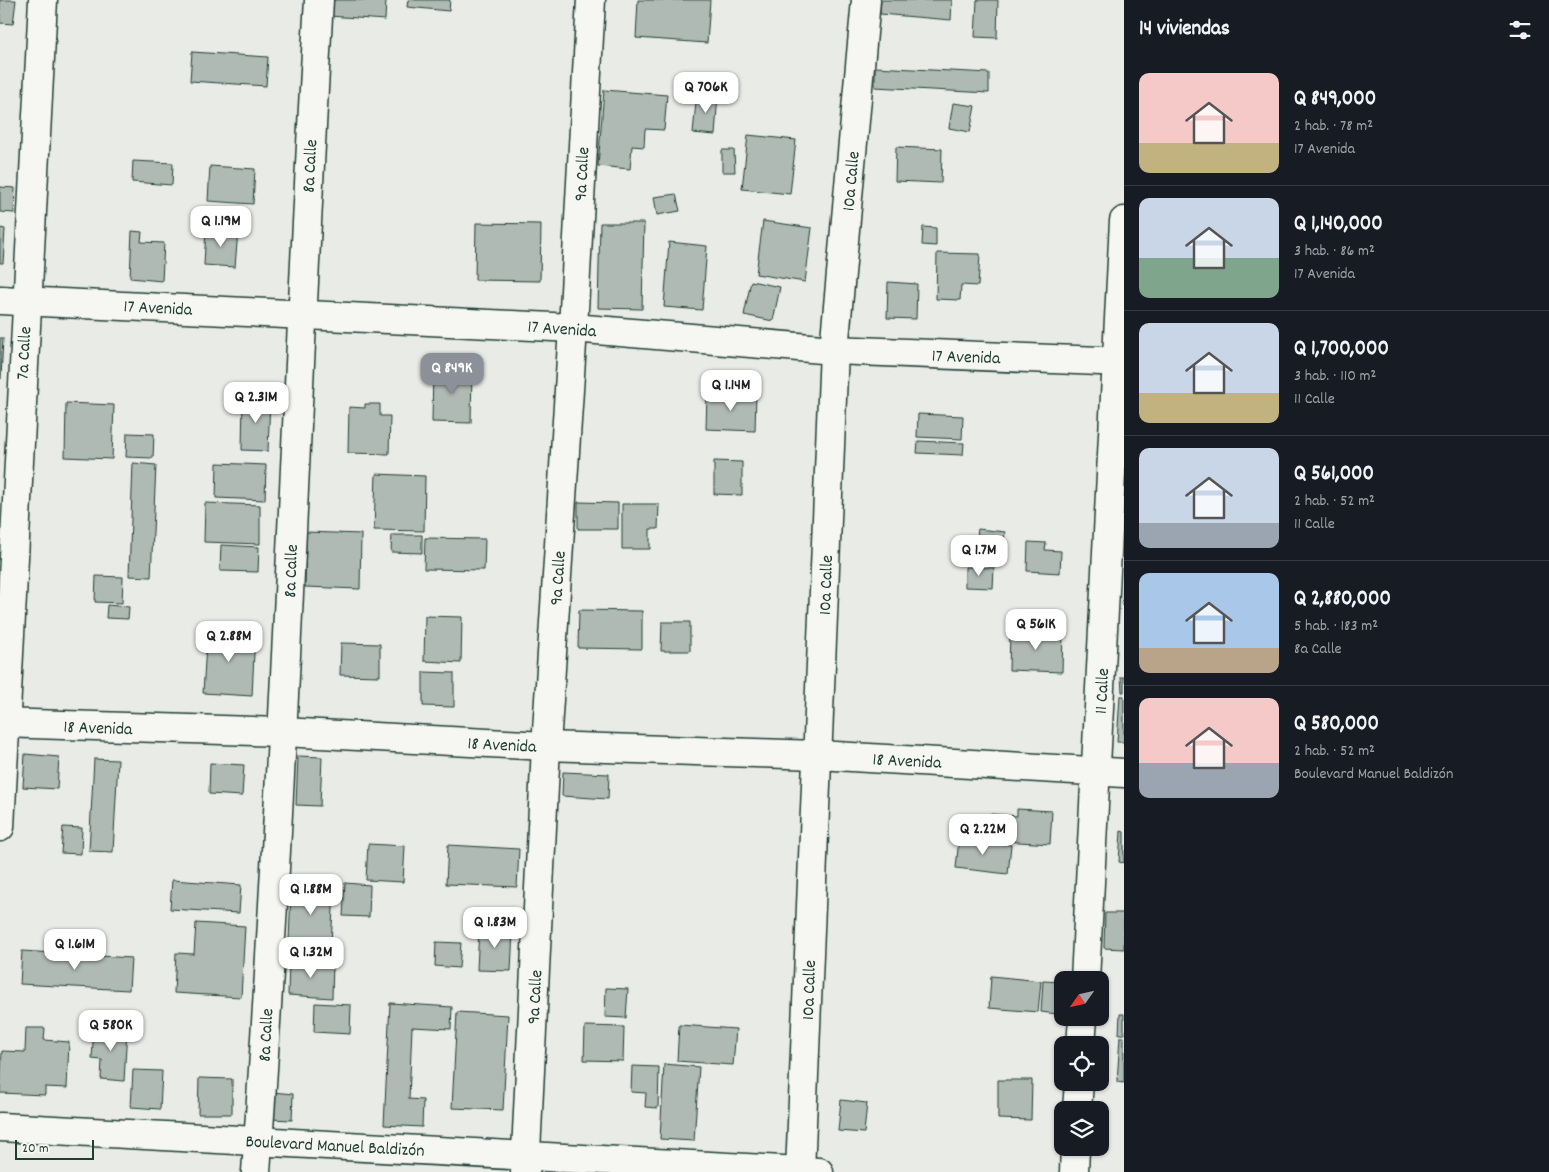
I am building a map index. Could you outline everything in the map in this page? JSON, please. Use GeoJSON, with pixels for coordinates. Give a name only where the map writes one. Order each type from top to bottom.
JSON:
{"type":"FeatureCollection","features":[{"type":"Feature","properties":{"kind":"street","name":"7a Calle"},"geometry":{"type":"LineString","coordinates":[[0,827],[13,300],[43,0]]}},
{"type":"Feature","properties":{"kind":"street","name":"8a Calle"},"geometry":{"type":"LineString","coordinates":[[258,1141],[283,732],[300,313],[318,0]]}},
{"type":"Feature","properties":{"kind":"street","name":"9a Calle"},"geometry":{"type":"LineString","coordinates":[[526,1164],[546,746],[573,328],[591,0]]}},
{"type":"Feature","properties":{"kind":"street","name":"10a Calle"},"geometry":{"type":"LineString","coordinates":[[806,1172],[818,755],[834,350],[866,0]]}},
{"type":"Feature","properties":{"kind":"street","name":"11 Calle"},"geometry":{"type":"LineString","coordinates":[[1086,971],[1121,362],[1124,221]]}},
{"type":"Feature","properties":{"kind":"street","name":"17 Avenida"},"geometry":{"type":"LineString","coordinates":[[13,300],[573,328],[834,350],[1121,362]]}},
{"type":"Feature","properties":{"kind":"street","name":"18 Avenida"},"geometry":{"type":"LineString","coordinates":[[2,724],[283,732],[546,746],[818,755],[1124,773]]}},
{"type":"Feature","properties":{"kind":"street","name":"Boulevard Manuel Baldizón"},"geometry":{"type":"LineString","coordinates":[[0,1127],[258,1141],[526,1164],[806,1172]]}},
{"type":"Feature","properties":{"kind":"street"},"geometry":{"type":"LineString","coordinates":[[256,1172],[258,1141]]}},
{"type":"Feature","properties":{"kind":"street"},"geometry":{"type":"LineString","coordinates":[[1074,1172],[1075,1156]]}},
{"type":"Feature","properties":{"kind":"building"},"geometry":{"type":"Polygon","coordinates":[[[0,0],[16,0],[13,24],[0,23],[0,0]]]}},
{"type":"Feature","properties":{"kind":"building"},"geometry":{"type":"Polygon","coordinates":[[[330,0],[386,0],[385,20],[329,16],[330,0]]]}},
{"type":"Feature","properties":{"kind":"building"},"geometry":{"type":"Polygon","coordinates":[[[408,0],[450,0],[449,11],[407,7],[408,0]]]}},
{"type":"Feature","properties":{"kind":"building"},"geometry":{"type":"Polygon","coordinates":[[[638,0],[710,0],[707,43],[636,38],[638,0]]]}},
{"type":"Feature","properties":{"kind":"building"},"geometry":{"type":"Polygon","coordinates":[[[881,0],[952,0],[951,20],[880,14],[881,0]]]}},
{"type":"Feature","properties":{"kind":"building"},"geometry":{"type":"Polygon","coordinates":[[[977,0],[998,0],[997,38],[975,37],[977,0]]]}},
{"type":"Feature","properties":{"kind":"building"},"geometry":{"type":"Polygon","coordinates":[[[192,52],[268,57],[266,86],[190,81],[192,52]]]}},
{"type":"Feature","properties":{"kind":"building"},"geometry":{"type":"Polygon","coordinates":[[[875,67],[989,73],[989,93],[875,87],[875,67]]]}},
{"type":"Feature","properties":{"kind":"building"},"geometry":{"type":"Polygon","coordinates":[[[604,90],[667,95],[664,130],[645,129],[644,147],[632,146],[630,169],[598,166],[604,90]]]}},
{"type":"Feature","properties":{"kind":"building"},"geometry":{"type":"Polygon","coordinates":[[[697,92],[718,94],[715,135],[693,133],[697,92]]]}},
{"type":"Feature","properties":{"kind":"building"},"geometry":{"type":"Polygon","coordinates":[[[953,103],[975,106],[970,132],[949,128],[953,103]]]}},
{"type":"Feature","properties":{"kind":"building"},"geometry":{"type":"Polygon","coordinates":[[[748,135],[796,140],[790,194],[742,189],[748,135]]]}},
{"type":"Feature","properties":{"kind":"building"},"geometry":{"type":"Polygon","coordinates":[[[896,147],[942,149],[941,183],[895,181],[896,147]]]}},
{"type":"Feature","properties":{"kind":"building"},"geometry":{"type":"Polygon","coordinates":[[[722,150],[734,150],[735,172],[722,172],[722,150]]]}},
{"type":"Feature","properties":{"kind":"building"},"geometry":{"type":"Polygon","coordinates":[[[133,161],[173,163],[172,185],[132,182],[133,161]]]}},
{"type":"Feature","properties":{"kind":"building"},"geometry":{"type":"Polygon","coordinates":[[[210,166],[255,169],[253,204],[208,201],[210,166]]]}},
{"type":"Feature","properties":{"kind":"building"},"geometry":{"type":"Polygon","coordinates":[[[0,187],[15,188],[14,213],[0,212],[0,187]]]}},
{"type":"Feature","properties":{"kind":"building"},"geometry":{"type":"Polygon","coordinates":[[[676,194],[680,211],[657,215],[654,197],[676,194]]]}},
{"type":"Feature","properties":{"kind":"building"},"geometry":{"type":"Polygon","coordinates":[[[763,221],[812,228],[805,282],[756,274],[763,221]]]}},
{"type":"Feature","properties":{"kind":"building"},"geometry":{"type":"Polygon","coordinates":[[[476,223],[541,224],[540,281],[475,280],[476,223]]]}},
{"type":"Feature","properties":{"kind":"building"},"geometry":{"type":"Polygon","coordinates":[[[600,223],[644,223],[642,309],[598,308],[600,223]]]}},
{"type":"Feature","properties":{"kind":"building"},"geometry":{"type":"Polygon","coordinates":[[[923,227],[936,228],[936,246],[922,245],[923,227]]]}},
{"type":"Feature","properties":{"kind":"building"},"geometry":{"type":"Polygon","coordinates":[[[0,228],[5,229],[3,263],[0,263],[0,228]]]}},
{"type":"Feature","properties":{"kind":"building"},"geometry":{"type":"Polygon","coordinates":[[[206,229],[238,231],[235,267],[204,265],[206,229]]]}},
{"type":"Feature","properties":{"kind":"building"},"geometry":{"type":"Polygon","coordinates":[[[132,231],[142,232],[141,242],[164,243],[162,281],[130,278],[132,231]]]}},
{"type":"Feature","properties":{"kind":"building"},"geometry":{"type":"Polygon","coordinates":[[[669,242],[707,246],[702,310],[664,307],[669,242]]]}},
{"type":"Feature","properties":{"kind":"building"},"geometry":{"type":"Polygon","coordinates":[[[937,253],[980,254],[978,286],[961,285],[960,300],[936,299],[937,253]]]}},
{"type":"Feature","properties":{"kind":"building"},"geometry":{"type":"Polygon","coordinates":[[[751,281],[780,287],[773,321],[744,315],[751,281]]]}},
{"type":"Feature","properties":{"kind":"building"},"geometry":{"type":"Polygon","coordinates":[[[888,282],[917,284],[916,319],[887,318],[888,282]]]}},
{"type":"Feature","properties":{"kind":"building"},"geometry":{"type":"Polygon","coordinates":[[[0,338],[3,338],[1,379],[0,379],[0,338]]]}},
{"type":"Feature","properties":{"kind":"building"},"geometry":{"type":"Polygon","coordinates":[[[433,367],[472,368],[471,423],[432,422],[433,367]]]}},
{"type":"Feature","properties":{"kind":"building"},"geometry":{"type":"Polygon","coordinates":[[[707,392],[756,394],[755,431],[706,429],[707,392]]]}},
{"type":"Feature","properties":{"kind":"building"},"geometry":{"type":"Polygon","coordinates":[[[243,397],[270,398],[268,451],[242,450],[243,397]]]}},
{"type":"Feature","properties":{"kind":"building"},"geometry":{"type":"Polygon","coordinates":[[[66,403],[114,405],[112,459],[65,457],[66,403]]]}},
{"type":"Feature","properties":{"kind":"building"},"geometry":{"type":"Polygon","coordinates":[[[365,404],[380,404],[380,416],[390,416],[389,454],[348,453],[349,407],[365,408],[365,404]]]}},
{"type":"Feature","properties":{"kind":"building"},"geometry":{"type":"Polygon","coordinates":[[[918,414],[963,416],[962,439],[917,437],[918,414]]]}},
{"type":"Feature","properties":{"kind":"building"},"geometry":{"type":"Polygon","coordinates":[[[127,433],[154,434],[153,458],[126,457],[127,433]]]}},
{"type":"Feature","properties":{"kind":"building"},"geometry":{"type":"Polygon","coordinates":[[[918,441],[964,443],[963,455],[917,453],[918,441]]]}},
{"type":"Feature","properties":{"kind":"building"},"geometry":{"type":"Polygon","coordinates":[[[714,461],[742,462],[742,495],[714,494],[714,461]]]}},
{"type":"Feature","properties":{"kind":"building"},"geometry":{"type":"Polygon","coordinates":[[[133,463],[156,465],[151,577],[129,576],[133,463]]]}},
{"type":"Feature","properties":{"kind":"building"},"geometry":{"type":"Polygon","coordinates":[[[217,463],[266,465],[265,500],[216,498],[217,463]]]}},
{"type":"Feature","properties":{"kind":"building"},"geometry":{"type":"Polygon","coordinates":[[[376,474],[425,476],[424,531],[374,530],[376,474]]]}},
{"type":"Feature","properties":{"kind":"building"},"geometry":{"type":"Polygon","coordinates":[[[578,502],[618,503],[618,529],[578,529],[578,502]]]}},
{"type":"Feature","properties":{"kind":"building"},"geometry":{"type":"Polygon","coordinates":[[[205,503],[260,505],[260,544],[204,542],[205,503]]]}},
{"type":"Feature","properties":{"kind":"building"},"geometry":{"type":"Polygon","coordinates":[[[622,504],[659,504],[658,529],[650,529],[650,549],[622,549],[622,504]]]}},
{"type":"Feature","properties":{"kind":"building"},"geometry":{"type":"Polygon","coordinates":[[[978,529],[1005,532],[1003,555],[975,552],[978,529]]]}},
{"type":"Feature","properties":{"kind":"building"},"geometry":{"type":"Polygon","coordinates":[[[306,532],[361,534],[360,589],[305,587],[306,532]]]}},
{"type":"Feature","properties":{"kind":"building"},"geometry":{"type":"Polygon","coordinates":[[[392,535],[422,535],[422,553],[391,552],[392,535]]]}},
{"type":"Feature","properties":{"kind":"building"},"geometry":{"type":"Polygon","coordinates":[[[425,538],[485,539],[484,570],[424,569],[425,538]]]}},
{"type":"Feature","properties":{"kind":"building"},"geometry":{"type":"Polygon","coordinates":[[[1028,542],[1046,543],[1045,550],[1061,551],[1060,573],[1027,571],[1028,542]]]}},
{"type":"Feature","properties":{"kind":"building"},"geometry":{"type":"Polygon","coordinates":[[[221,545],[259,547],[258,572],[220,571],[221,545]]]}},
{"type":"Feature","properties":{"kind":"building"},"geometry":{"type":"Polygon","coordinates":[[[965,567],[994,568],[993,588],[965,587],[965,567]]]}},
{"type":"Feature","properties":{"kind":"building"},"geometry":{"type":"Polygon","coordinates":[[[1124,573],[1124,606],[1122,606],[1124,573]]]}},
{"type":"Feature","properties":{"kind":"building"},"geometry":{"type":"Polygon","coordinates":[[[96,576],[123,577],[122,603],[95,602],[96,576]]]}},
{"type":"Feature","properties":{"kind":"building"},"geometry":{"type":"Polygon","coordinates":[[[107,605],[129,607],[128,619],[106,618],[107,605]]]}},
{"type":"Feature","properties":{"kind":"building"},"geometry":{"type":"Polygon","coordinates":[[[579,610],[642,611],[642,649],[578,648],[579,610]]]}},
{"type":"Feature","properties":{"kind":"building"},"geometry":{"type":"Polygon","coordinates":[[[425,616],[462,617],[461,663],[424,661],[425,616]]]}},
{"type":"Feature","properties":{"kind":"building"},"geometry":{"type":"Polygon","coordinates":[[[662,622],[690,622],[690,651],[661,651],[662,622]]]}},
{"type":"Feature","properties":{"kind":"building"},"geometry":{"type":"Polygon","coordinates":[[[207,629],[255,632],[252,696],[203,693],[207,629]]]}},
{"type":"Feature","properties":{"kind":"building"},"geometry":{"type":"Polygon","coordinates":[[[1010,631],[1063,632],[1062,672],[1009,670],[1010,631]]]}},
{"type":"Feature","properties":{"kind":"building"},"geometry":{"type":"Polygon","coordinates":[[[341,643],[380,644],[380,676],[340,675],[341,643]]]}},
{"type":"Feature","properties":{"kind":"building"},"geometry":{"type":"Polygon","coordinates":[[[423,672],[454,673],[454,707],[423,706],[423,672]]]}},
{"type":"Feature","properties":{"kind":"building"},"geometry":{"type":"Polygon","coordinates":[[[1121,677],[1124,677],[1124,692],[1122,692],[1121,677]]]}},
{"type":"Feature","properties":{"kind":"building"},"geometry":{"type":"Polygon","coordinates":[[[1120,696],[1124,696],[1124,742],[1117,742],[1120,696]]]}},
{"type":"Feature","properties":{"kind":"building"},"geometry":{"type":"Polygon","coordinates":[[[25,754],[59,757],[57,789],[23,787],[25,754]]]}},
{"type":"Feature","properties":{"kind":"building"},"geometry":{"type":"Polygon","coordinates":[[[298,756],[322,757],[320,806],[296,805],[298,756]]]}},
{"type":"Feature","properties":{"kind":"building"},"geometry":{"type":"Polygon","coordinates":[[[94,759],[118,760],[113,852],[89,851],[94,759]]]}},
{"type":"Feature","properties":{"kind":"building"},"geometry":{"type":"Polygon","coordinates":[[[210,763],[244,765],[242,796],[209,794],[210,763]]]}},
{"type":"Feature","properties":{"kind":"building"},"geometry":{"type":"Polygon","coordinates":[[[563,772],[609,774],[608,799],[562,796],[563,772]]]}},
{"type":"Feature","properties":{"kind":"building"},"geometry":{"type":"Polygon","coordinates":[[[1017,809],[1052,811],[1050,844],[987,840],[989,814],[1017,816],[1017,809]]]}},
{"type":"Feature","properties":{"kind":"building"},"geometry":{"type":"Polygon","coordinates":[[[63,827],[82,828],[81,854],[61,853],[63,827]]]}},
{"type":"Feature","properties":{"kind":"building"},"geometry":{"type":"Polygon","coordinates":[[[1121,831],[1124,832],[1124,863],[1119,862],[1121,831]]]}},
{"type":"Feature","properties":{"kind":"building"},"geometry":{"type":"Polygon","coordinates":[[[959,839],[1011,845],[1008,874],[956,868],[959,839]]]}},
{"type":"Feature","properties":{"kind":"building"},"geometry":{"type":"Polygon","coordinates":[[[368,844],[405,846],[403,882],[366,880],[368,844]]]}},
{"type":"Feature","properties":{"kind":"building"},"geometry":{"type":"Polygon","coordinates":[[[448,845],[519,849],[517,887],[446,884],[448,845]]]}},
{"type":"Feature","properties":{"kind":"building"},"geometry":{"type":"Polygon","coordinates":[[[172,880],[241,885],[239,913],[170,909],[172,880]]]}},
{"type":"Feature","properties":{"kind":"building"},"geometry":{"type":"Polygon","coordinates":[[[345,883],[370,885],[369,917],[343,916],[345,883]]]}},
{"type":"Feature","properties":{"kind":"building"},"geometry":{"type":"Polygon","coordinates":[[[291,890],[334,892],[331,943],[289,941],[291,890]]]}},
{"type":"Feature","properties":{"kind":"building"},"geometry":{"type":"Polygon","coordinates":[[[1105,913],[1124,913],[1124,949],[1104,948],[1105,913]]]}},
{"type":"Feature","properties":{"kind":"building"},"geometry":{"type":"Polygon","coordinates":[[[196,923],[245,926],[241,997],[174,993],[176,953],[194,954],[196,923]]]}},
{"type":"Feature","properties":{"kind":"building"},"geometry":{"type":"Polygon","coordinates":[[[479,927],[513,929],[511,971],[477,970],[479,927]]]}},
{"type":"Feature","properties":{"kind":"building"},"geometry":{"type":"Polygon","coordinates":[[[436,942],[461,943],[459,968],[435,966],[436,942]]]}},
{"type":"Feature","properties":{"kind":"building"},"geometry":{"type":"Polygon","coordinates":[[[22,951],[131,958],[129,990],[20,984],[22,951]]]}},
{"type":"Feature","properties":{"kind":"building"},"geometry":{"type":"Polygon","coordinates":[[[289,960],[333,963],[332,998],[288,995],[289,960]]]}},
{"type":"Feature","properties":{"kind":"building"},"geometry":{"type":"Polygon","coordinates":[[[991,976],[1041,981],[1038,1012],[989,1008],[991,976]]]}},
{"type":"Feature","properties":{"kind":"building"},"geometry":{"type":"Polygon","coordinates":[[[1043,981],[1054,982],[1054,1014],[1041,1012],[1043,981]]]}},
{"type":"Feature","properties":{"kind":"building"},"geometry":{"type":"Polygon","coordinates":[[[606,988],[628,989],[626,1018],[605,1017],[606,988]]]}},
{"type":"Feature","properties":{"kind":"building"},"geometry":{"type":"Polygon","coordinates":[[[315,1003],[351,1005],[350,1034],[314,1032],[315,1003]]]}},
{"type":"Feature","properties":{"kind":"building"},"geometry":{"type":"Polygon","coordinates":[[[390,1003],[452,1007],[451,1029],[412,1027],[409,1099],[423,1100],[422,1127],[384,1125],[390,1003]]]}},
{"type":"Feature","properties":{"kind":"building"},"geometry":{"type":"Polygon","coordinates":[[[457,1012],[508,1015],[503,1110],[452,1108],[457,1012]]]}},
{"type":"Feature","properties":{"kind":"building"},"geometry":{"type":"Polygon","coordinates":[[[1120,1014],[1124,1014],[1124,1034],[1119,1034],[1120,1014]]]}},
{"type":"Feature","properties":{"kind":"building"},"geometry":{"type":"Polygon","coordinates":[[[679,1025],[736,1029],[733,1065],[677,1061],[679,1025]]]}},
{"type":"Feature","properties":{"kind":"building"},"geometry":{"type":"Polygon","coordinates":[[[585,1026],[624,1027],[623,1061],[584,1060],[585,1026]]]}},
{"type":"Feature","properties":{"kind":"building"},"geometry":{"type":"Polygon","coordinates":[[[94,1027],[127,1029],[124,1081],[101,1079],[102,1060],[92,1059],[94,1027]]]}},
{"type":"Feature","properties":{"kind":"building"},"geometry":{"type":"Polygon","coordinates":[[[26,1028],[45,1028],[44,1040],[69,1042],[67,1088],[45,1087],[45,1095],[0,1093],[2,1051],[25,1052],[26,1028]]]}},
{"type":"Feature","properties":{"kind":"building"},"geometry":{"type":"Polygon","coordinates":[[[1120,1037],[1124,1037],[1124,1083],[1117,1082],[1120,1037]]]}},
{"type":"Feature","properties":{"kind":"building"},"geometry":{"type":"Polygon","coordinates":[[[664,1064],[699,1067],[694,1141],[660,1139],[664,1064]]]}},
{"type":"Feature","properties":{"kind":"building"},"geometry":{"type":"Polygon","coordinates":[[[632,1066],[659,1067],[658,1108],[645,1107],[646,1093],[631,1092],[632,1066]]]}},
{"type":"Feature","properties":{"kind":"building"},"geometry":{"type":"Polygon","coordinates":[[[133,1070],[162,1071],[160,1109],[131,1107],[133,1070]]]}},
{"type":"Feature","properties":{"kind":"building"},"geometry":{"type":"Polygon","coordinates":[[[199,1078],[232,1079],[232,1114],[198,1114],[199,1078]]]}},
{"type":"Feature","properties":{"kind":"building"},"geometry":{"type":"Polygon","coordinates":[[[998,1080],[1032,1080],[1031,1120],[998,1119],[998,1080]]]}},
{"type":"Feature","properties":{"kind":"building"},"geometry":{"type":"Polygon","coordinates":[[[272,1092],[293,1094],[292,1120],[270,1119],[272,1092]]]}},
{"type":"Feature","properties":{"kind":"building"},"geometry":{"type":"Polygon","coordinates":[[[841,1100],[867,1103],[864,1133],[838,1131],[841,1100]]]}}]}
